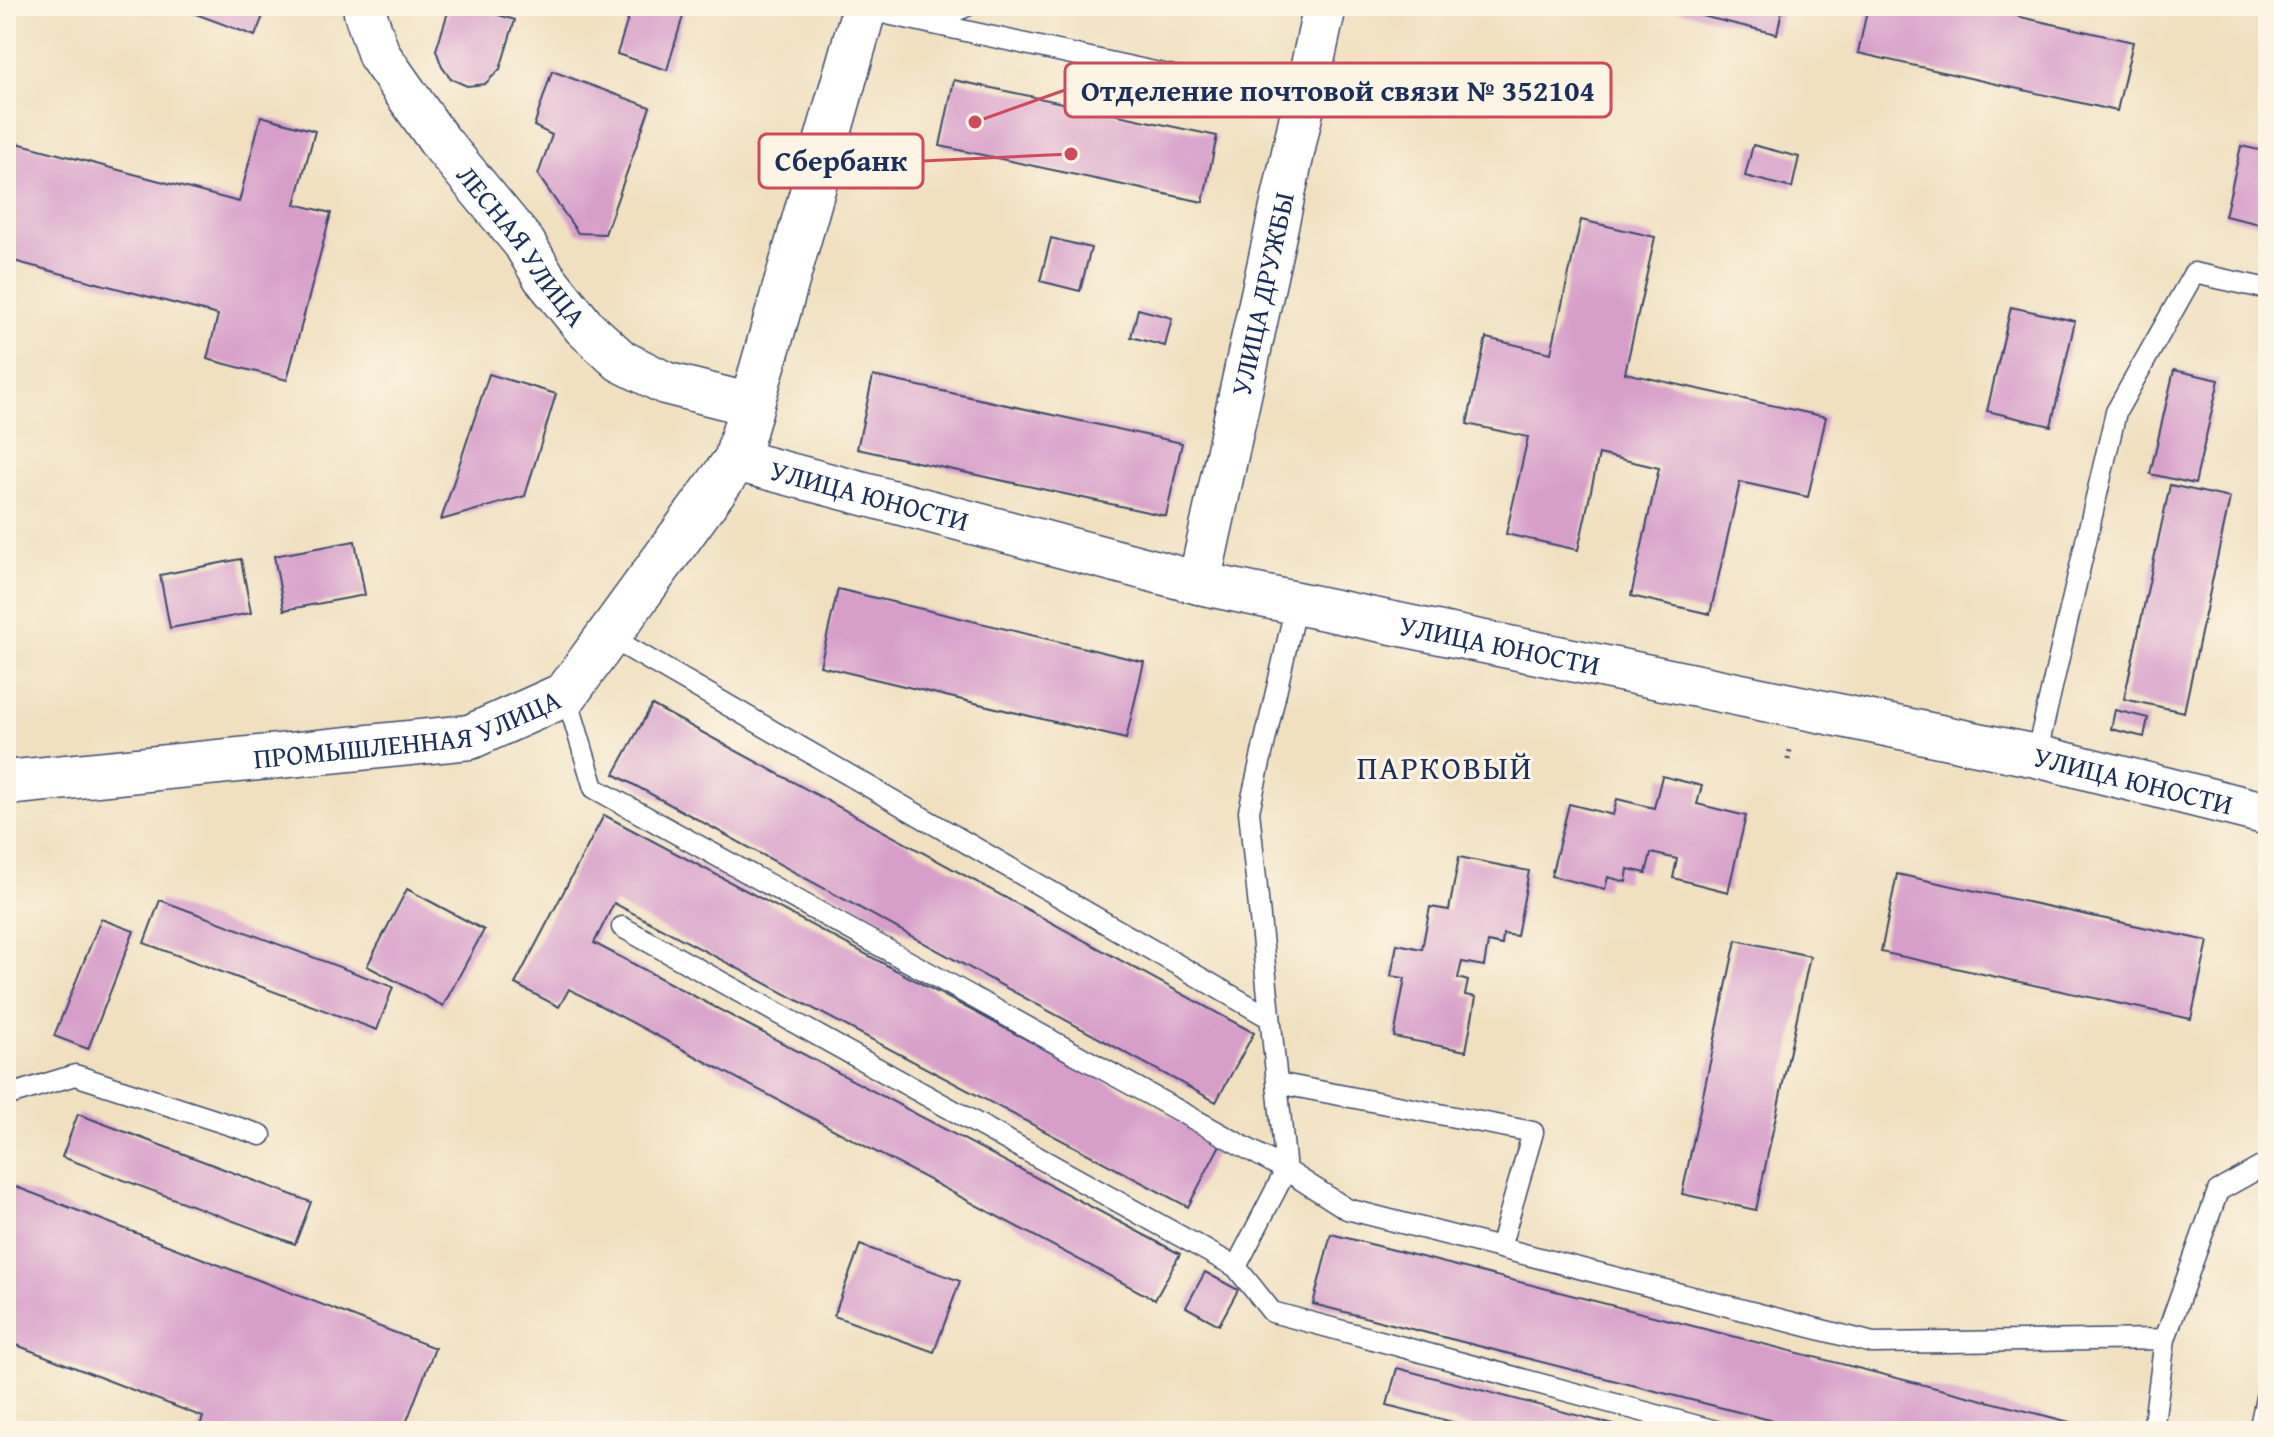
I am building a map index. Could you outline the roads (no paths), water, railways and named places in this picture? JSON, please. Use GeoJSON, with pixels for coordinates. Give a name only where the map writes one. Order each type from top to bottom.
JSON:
{"type":"FeatureCollection","features":[{"type":"Feature","properties":{"kind":"main road"},"geometry":{"type":"LineString","coordinates":[[736,460],[864,8]]}},
{"type":"Feature","properties":{"kind":"main road","name":"ПРОМЫШЛЕННАЯ УЛИЦА"},"geometry":{"type":"LineString","coordinates":[[6,783],[470,737],[566,694],[736,460]]}},
{"type":"Feature","properties":{"kind":"street","name":"ЛЕСНАЯ УЛИЦА"},"geometry":{"type":"LineString","coordinates":[[367,6],[365,13],[379,55],[438,139],[524,243],[544,277],[584,327],[621,361],[665,383],[752,405]]}},
{"type":"Feature","properties":{"kind":"street","name":"УЛИЦА ДРУЖБЫ"},"geometry":{"type":"LineString","coordinates":[[1199,583],[1325,6]]}},
{"type":"Feature","properties":{"kind":"street","name":"УЛИЦА ЮНОСТИ"},"geometry":{"type":"LineString","coordinates":[[736,460],[1199,583],[2036,756],[2268,814]]}},
{"type":"Feature","properties":{"kind":"lane"},"geometry":{"type":"LineString","coordinates":[[928,23],[967,6]]}},
{"type":"Feature","properties":{"kind":"lane"},"geometry":{"type":"LineString","coordinates":[[864,8],[1233,89]]}},
{"type":"Feature","properties":{"kind":"lane"},"geometry":{"type":"LineString","coordinates":[[2036,756],[2116,412],[2194,273],[2268,289]]}},
{"type":"Feature","properties":{"kind":"lane"},"geometry":{"type":"LineString","coordinates":[[1236,1267],[1286,1170],[1249,811],[1296,604]]}},
{"type":"Feature","properties":{"kind":"lane"},"geometry":{"type":"LineString","coordinates":[[608,636],[1270,1018]]}},
{"type":"Feature","properties":{"kind":"lane"},"geometry":{"type":"LineString","coordinates":[[566,694],[594,788],[1286,1170],[1347,1209],[1873,1343],[2165,1339]]}},
{"type":"Feature","properties":{"kind":"lane"},"geometry":{"type":"LineString","coordinates":[[622,927],[1236,1267],[1272,1312],[1716,1431]]}},
{"type":"Feature","properties":{"kind":"lane"},"geometry":{"type":"LineString","coordinates":[[6,1096],[75,1075],[261,1135]]}},
{"type":"Feature","properties":{"kind":"lane"},"geometry":{"type":"LineString","coordinates":[[1277,1083],[1533,1132],[1500,1248]]}},
{"type":"Feature","properties":{"kind":"lane"},"geometry":{"type":"LineString","coordinates":[[2153,1431],[2165,1339],[2218,1191],[2268,1163]]}},
{"type":"Feature","properties":{"kind":"lane"},"geometry":{"type":"LineString","coordinates":[[2259,1431],[2268,1388]]}},
{"type":"Feature","properties":{"kind":"place","name":"Отделение почтовой связи № 352104"},"geometry":{"type":"Point","coordinates":[975,122]}},
{"type":"Feature","properties":{"kind":"place","name":"Сбербанк"},"geometry":{"type":"Point","coordinates":[1071,154]}},
{"type":"Feature","properties":{"kind":"district","name":"ПАРКОВЫЙ"},"geometry":{"type":"Point","coordinates":[1445,768]}}]}
